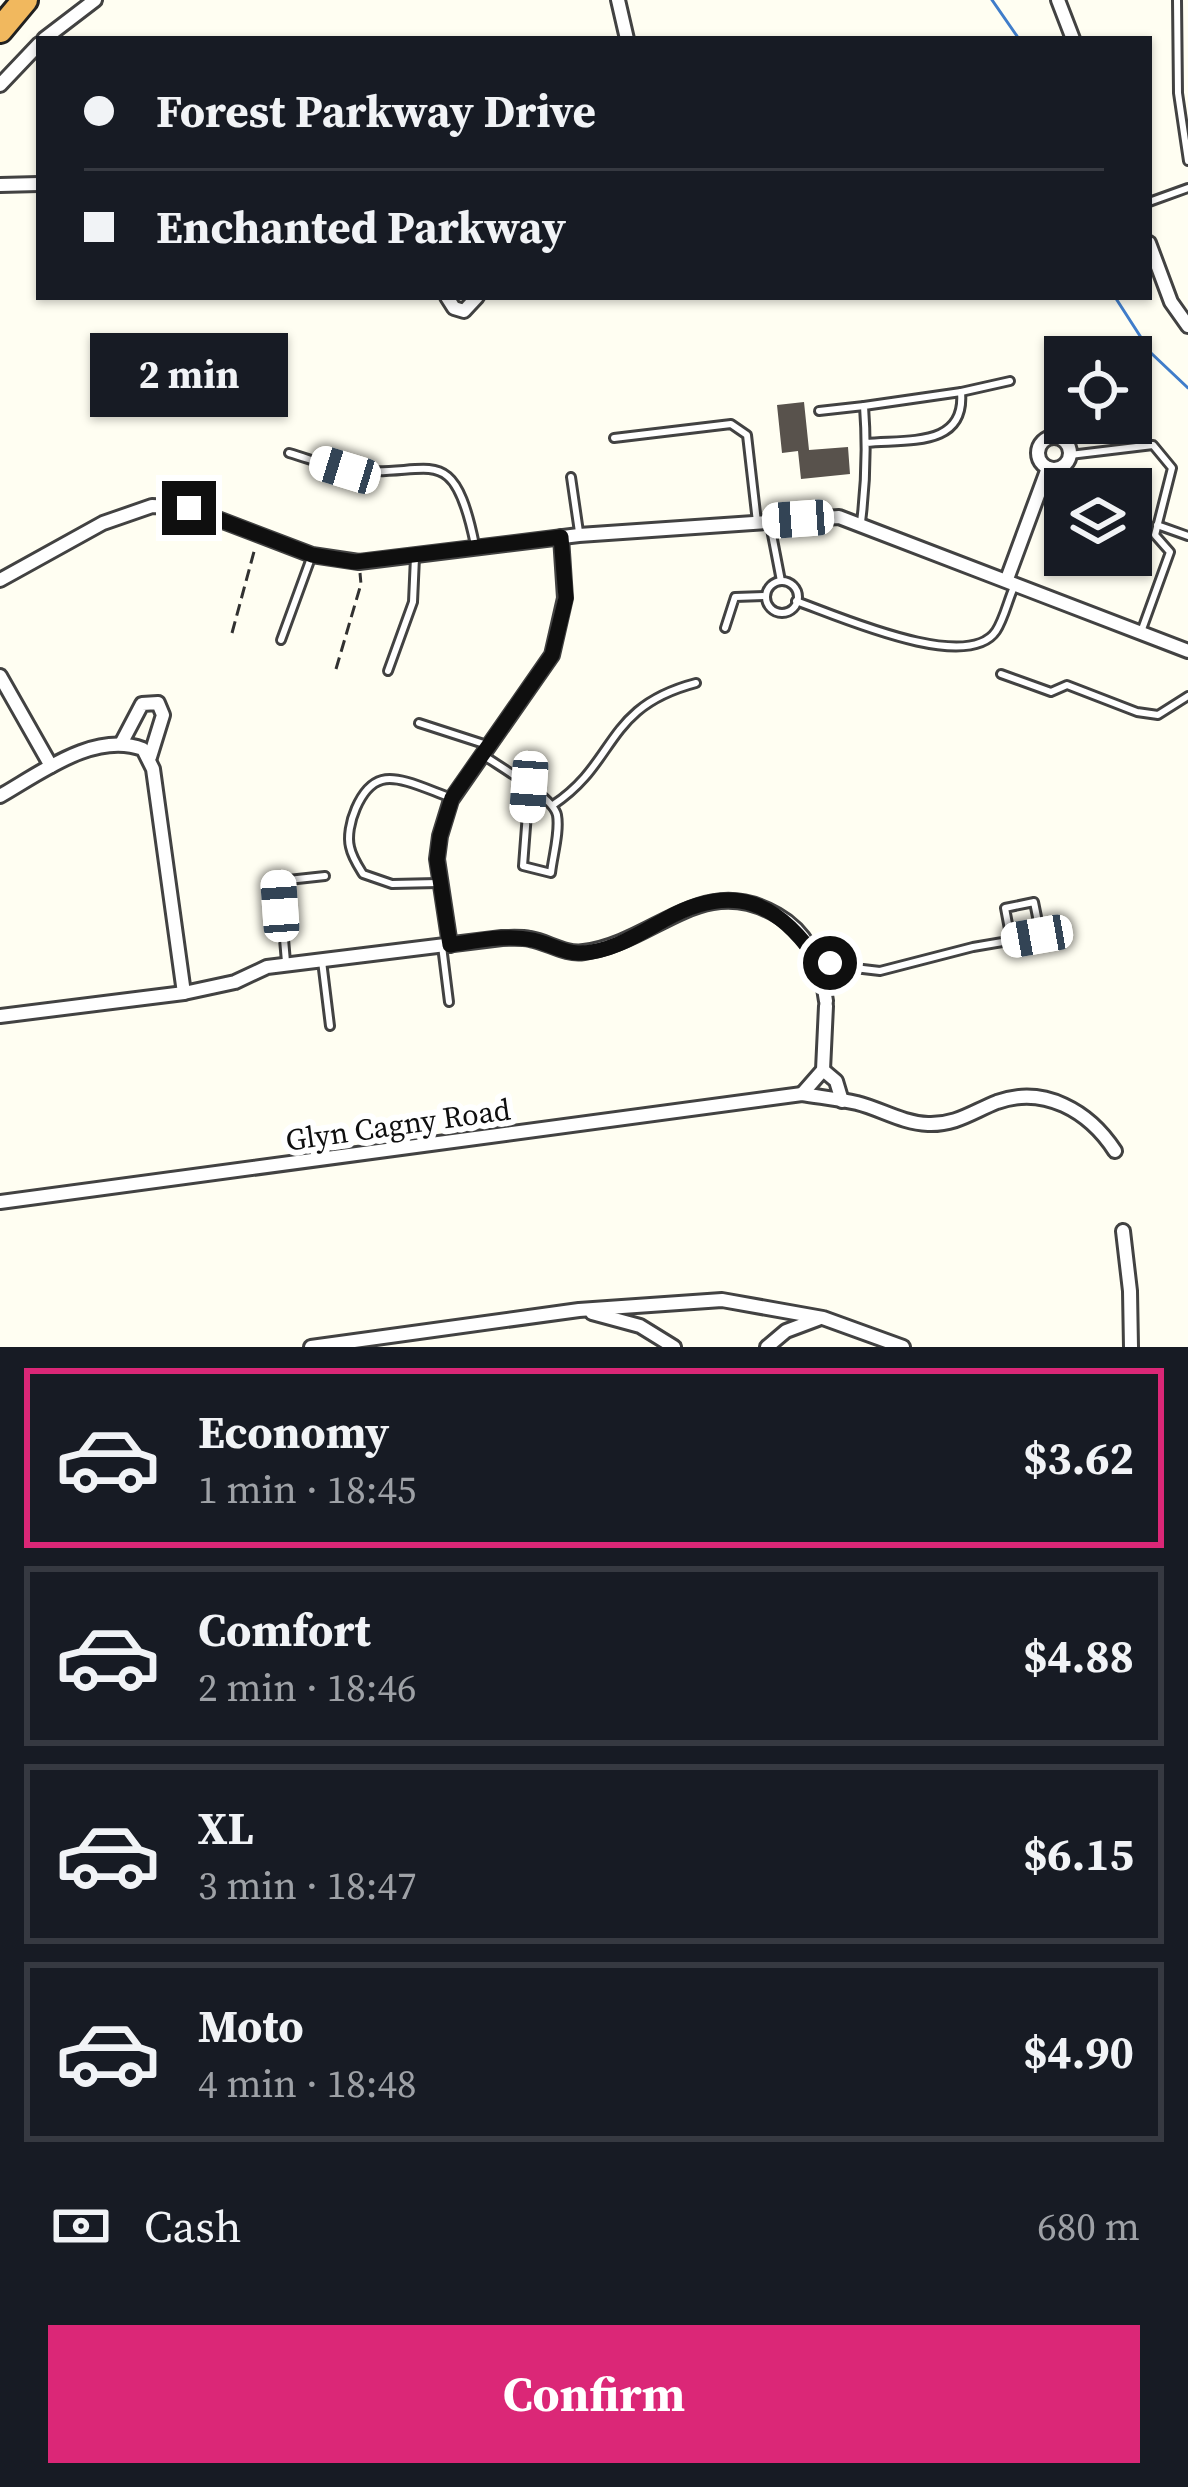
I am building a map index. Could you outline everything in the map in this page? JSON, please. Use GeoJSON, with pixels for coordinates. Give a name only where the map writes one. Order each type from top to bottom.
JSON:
{"type":"FeatureCollection","features":[{"type":"Feature","properties":{"kind":"highway"},"geometry":{"type":"LineString","coordinates":[[0,30],[25,0]]}},
{"type":"Feature","properties":{"kind":"street"},"geometry":{"type":"LineString","coordinates":[[48,36],[95,0]]}},
{"type":"Feature","properties":{"kind":"street"},"geometry":{"type":"LineString","coordinates":[[618,0],[626,36]]}},
{"type":"Feature","properties":{"kind":"street"},"geometry":{"type":"LineString","coordinates":[[1058,0],[1072,36]]}},
{"type":"Feature","properties":{"kind":"street"},"geometry":{"type":"LineString","coordinates":[[0,85],[36,47]]}},
{"type":"Feature","properties":{"kind":"street"},"geometry":{"type":"LineString","coordinates":[[0,185],[36,184]]}},
{"type":"Feature","properties":{"kind":"street"},"geometry":{"type":"LineString","coordinates":[[1152,251],[1171,302],[1188,324]]}},
{"type":"Feature","properties":{"kind":"street"},"geometry":{"type":"LineString","coordinates":[[449,300],[464,311],[474,300]]}},
{"type":"Feature","properties":{"kind":"street"},"geometry":{"type":"LineString","coordinates":[[1044,441],[1039,445],[1040,461],[1048,468],[1064,465],[1070,455],[1064,444]]}},
{"type":"Feature","properties":{"kind":"street"},"geometry":{"type":"LineString","coordinates":[[1011,581],[1044,480]]}},
{"type":"Feature","properties":{"kind":"street"},"geometry":{"type":"LineString","coordinates":[[0,580],[103,523],[152,506],[189,508],[312,555],[359,562],[561,537],[826,517],[861,523],[1188,651]]}},
{"type":"Feature","properties":{"kind":"street"},"geometry":{"type":"LineString","coordinates":[[446,946],[440,836],[452,798],[552,655],[566,598],[561,537]]}},
{"type":"Feature","properties":{"kind":"street"},"geometry":{"type":"LineString","coordinates":[[0,676],[51,766]]}},
{"type":"Feature","properties":{"kind":"street"},"geometry":{"type":"LineString","coordinates":[[122,742],[142,704],[158,703],[163,715],[150,757],[184,993]]}},
{"type":"Feature","properties":{"kind":"street"},"geometry":{"type":"LineString","coordinates":[[0,796],[51,766],[109,742],[143,749],[150,757]]}},
{"type":"Feature","properties":{"kind":"street"},"geometry":{"type":"LineString","coordinates":[[0,1016],[184,993],[286,965],[446,946],[527,938],[578,953],[614,945],[687,908],[727,898],[750,902],[788,921],[820,964],[826,1004],[823,1070],[802,1094]]}},
{"type":"Feature","properties":{"kind":"street"},"geometry":{"type":"LineString","coordinates":[[823,1070],[836,1081],[842,1100]]}},
{"type":"Feature","properties":{"kind":"street","name":"Glyn Cagny Road"},"geometry":{"type":"LineString","coordinates":[[0,1202],[802,1094],[929,1124],[951,1123],[1018,1096],[1038,1096],[1089,1120],[1115,1150]]}},
{"type":"Feature","properties":{"kind":"street"},"geometry":{"type":"LineString","coordinates":[[1123,1231],[1131,1347]]}},
{"type":"Feature","properties":{"kind":"street"},"geometry":{"type":"LineString","coordinates":[[311,1347],[579,1310],[722,1300],[824,1318],[892,1345]]}},
{"type":"Feature","properties":{"kind":"street"},"geometry":{"type":"LineString","coordinates":[[579,1310],[640,1326],[674,1347]]}},
{"type":"Feature","properties":{"kind":"street"},"geometry":{"type":"LineString","coordinates":[[767,1347],[786,1331],[824,1318]]}},
{"type":"Feature","properties":{"kind":"lane"},"geometry":{"type":"LineString","coordinates":[[1177,0],[1178,93],[1188,161]]}},
{"type":"Feature","properties":{"kind":"lane"},"geometry":{"type":"LineString","coordinates":[[1152,201],[1188,188]]}},
{"type":"Feature","properties":{"kind":"lane"},"geometry":{"type":"LineString","coordinates":[[819,411],[1010,381]]}},
{"type":"Feature","properties":{"kind":"lane"},"geometry":{"type":"LineString","coordinates":[[866,443],[941,436],[958,418],[961,392]]}},
{"type":"Feature","properties":{"kind":"lane"},"geometry":{"type":"LineString","coordinates":[[861,523],[868,469],[864,406]]}},
{"type":"Feature","properties":{"kind":"lane"},"geometry":{"type":"LineString","coordinates":[[614,438],[731,424],[747,435],[763,521],[781,581],[795,588],[796,601],[781,613],[768,606],[766,596],[769,587],[781,581]]}},
{"type":"Feature","properties":{"kind":"lane"},"geometry":{"type":"LineString","coordinates":[[1070,455],[1153,445],[1172,468],[1155,535],[1170,552],[1141,633]]}},
{"type":"Feature","properties":{"kind":"lane"},"geometry":{"type":"LineString","coordinates":[[290,453],[345,470],[446,473],[459,485],[466,502],[476,548]]}},
{"type":"Feature","properties":{"kind":"lane"},"geometry":{"type":"LineString","coordinates":[[571,476],[579,536]]}},
{"type":"Feature","properties":{"kind":"lane"},"geometry":{"type":"LineString","coordinates":[[1157,525],[1188,536]]}},
{"type":"Feature","properties":{"kind":"lane"},"geometry":{"type":"LineString","coordinates":[[280,640],[312,555]]}},
{"type":"Feature","properties":{"kind":"lane"},"geometry":{"type":"LineString","coordinates":[[388,671],[413,602],[415,557]]}},
{"type":"Feature","properties":{"kind":"lane"},"geometry":{"type":"LineString","coordinates":[[796,601],[922,644],[978,646],[995,633],[1011,581]]}},
{"type":"Feature","properties":{"kind":"lane"},"geometry":{"type":"LineString","coordinates":[[725,628],[735,597],[766,596]]}},
{"type":"Feature","properties":{"kind":"lane"},"geometry":{"type":"LineString","coordinates":[[1001,674],[1051,692],[1067,685],[1137,712],[1159,715],[1188,696]]}},
{"type":"Feature","properties":{"kind":"lane"},"geometry":{"type":"LineString","coordinates":[[553,805],[576,789],[623,722],[641,706],[696,683]]}},
{"type":"Feature","properties":{"kind":"lane"},"geometry":{"type":"LineString","coordinates":[[419,723],[487,751],[553,805],[557,818],[551,873],[523,866],[529,787]]}},
{"type":"Feature","properties":{"kind":"lane"},"geometry":{"type":"LineString","coordinates":[[440,883],[392,884],[363,874],[349,846],[349,835],[359,800],[376,781],[387,778],[452,798]]}},
{"type":"Feature","properties":{"kind":"lane"},"geometry":{"type":"LineString","coordinates":[[286,965],[279,881],[325,876]]}},
{"type":"Feature","properties":{"kind":"lane"},"geometry":{"type":"LineString","coordinates":[[820,964],[880,971],[1040,935],[1034,902],[1005,908],[1011,940]]}},
{"type":"Feature","properties":{"kind":"lane"},"geometry":{"type":"LineString","coordinates":[[446,946],[449,1002]]}},
{"type":"Feature","properties":{"kind":"lane"},"geometry":{"type":"LineString","coordinates":[[322,961],[330,1026]]}},
{"type":"Feature","properties":{"kind":"path"},"geometry":{"type":"LineString","coordinates":[[232,633],[260,532]]}},
{"type":"Feature","properties":{"kind":"path"},"geometry":{"type":"LineString","coordinates":[[335,669],[362,584],[359,562]]}},
{"type":"Feature","properties":{"kind":"building"},"geometry":{"type":"Polygon","coordinates":[[[804,402],[809,450],[848,447],[850,474],[801,479],[798,451],[782,453],[777,405],[804,402]]]}},
{"type":"Feature","properties":{"kind":"waterway"},"geometry":{"type":"LineString","coordinates":[[992,0],[1017,36]]}},
{"type":"Feature","properties":{"kind":"waterway"},"geometry":{"type":"LineString","coordinates":[[1117,300],[1151,353],[1188,388]]}},
{"type":"Feature","properties":{"kind":"route"},"geometry":{"type":"LineString","coordinates":[[189,508],[312,555],[355,562],[561,537],[566,598],[552,655],[452,798],[440,836],[437,860],[450,945],[527,938],[578,953],[614,945],[687,908],[727,898],[750,902],[788,921],[820,964],[830,963]]}}]}
